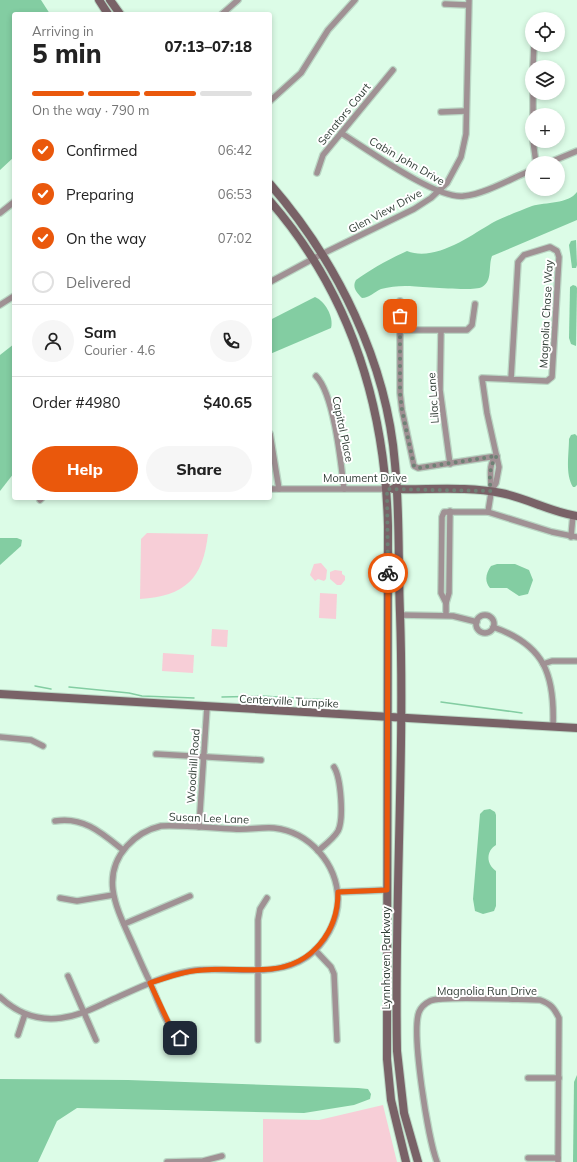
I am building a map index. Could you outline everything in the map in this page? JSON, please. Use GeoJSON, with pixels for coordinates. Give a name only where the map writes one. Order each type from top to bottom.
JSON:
{"type":"FeatureCollection","features":[{"type":"Feature","properties":{"kind":"main road"},"geometry":{"type":"LineString","coordinates":[[99,0],[107,12]]}},
{"type":"Feature","properties":{"kind":"main road"},"geometry":{"type":"LineString","coordinates":[[110,0],[119,12]]}},
{"type":"Feature","properties":{"kind":"main road","name":"Lynnhaven Parkway"},"geometry":{"type":"LineString","coordinates":[[272,186],[298,218],[322,254],[358,323],[375,371],[390,430],[397,489],[400,615],[401,718],[397,908],[397,1051],[398,1072],[404,1113],[418,1162]]}},
{"type":"Feature","properties":{"kind":"main road","name":"Lynnhaven Parkway"},"geometry":{"type":"LineString","coordinates":[[272,204],[293,230],[312,259],[344,317],[366,375],[380,435],[387,489],[388,717],[386,1059],[393,1113],[406,1162]]}},
{"type":"Feature","properties":{"kind":"main road","name":"Monument Drive"},"geometry":{"type":"LineString","coordinates":[[387,489],[491,491],[515,496],[557,512],[575,515]]}},
{"type":"Feature","properties":{"kind":"main road","name":"Centerville Turnpike"},"geometry":{"type":"LineString","coordinates":[[0,694],[577,728]]}},
{"type":"Feature","properties":{"kind":"street"},"geometry":{"type":"LineString","coordinates":[[224,12],[238,0]]}},
{"type":"Feature","properties":{"kind":"street"},"geometry":{"type":"LineString","coordinates":[[272,99],[301,73],[328,30],[355,0]]}},
{"type":"Feature","properties":{"kind":"street"},"geometry":{"type":"LineString","coordinates":[[445,4],[468,3]]}},
{"type":"Feature","properties":{"kind":"street","name":"Glen View Drive"},"geometry":{"type":"LineString","coordinates":[[272,279],[414,210],[438,192],[452,175],[461,157],[466,134],[468,3]]}},
{"type":"Feature","properties":{"kind":"street","name":"Senators Court"},"geometry":{"type":"LineString","coordinates":[[317,173],[324,155],[393,70]]}},
{"type":"Feature","properties":{"kind":"street"},"geometry":{"type":"LineString","coordinates":[[441,112],[466,111]]}},
{"type":"Feature","properties":{"kind":"street","name":"Cabin John Drive"},"geometry":{"type":"LineString","coordinates":[[341,133],[438,192],[455,197],[471,195],[525,173]]}},
{"type":"Feature","properties":{"kind":"street"},"geometry":{"type":"LineString","coordinates":[[565,156],[577,151]]}},
{"type":"Feature","properties":{"kind":"street"},"geometry":{"type":"LineString","coordinates":[[0,214],[12,204]]}},
{"type":"Feature","properties":{"kind":"street","name":"Magnolia Chase Way"},"geometry":{"type":"LineString","coordinates":[[488,512],[491,491],[496,483],[499,467],[487,414],[482,378],[547,381],[552,377],[559,257],[557,251],[550,247],[524,255],[518,262],[511,379]]}},
{"type":"Feature","properties":{"kind":"street"},"geometry":{"type":"LineString","coordinates":[[0,305],[12,297]]}},
{"type":"Feature","properties":{"kind":"street"},"geometry":{"type":"LineString","coordinates":[[400,301],[400,393],[402,410],[414,466],[418,468],[497,456]]}},
{"type":"Feature","properties":{"kind":"street"},"geometry":{"type":"LineString","coordinates":[[400,330],[464,331],[470,328],[476,304]]}},
{"type":"Feature","properties":{"kind":"street","name":"Lilac Lane"},"geometry":{"type":"LineString","coordinates":[[441,331],[440,390],[450,464]]}},
{"type":"Feature","properties":{"kind":"street","name":"Capital Place"},"geometry":{"type":"LineString","coordinates":[[316,376],[323,385],[332,418],[344,489]]}},
{"type":"Feature","properties":{"kind":"street"},"geometry":{"type":"LineString","coordinates":[[272,446],[279,489]]}},
{"type":"Feature","properties":{"kind":"street","name":"Monument Drive"},"geometry":{"type":"LineString","coordinates":[[272,489],[387,489]]}},
{"type":"Feature","properties":{"kind":"street"},"geometry":{"type":"LineString","coordinates":[[446,615],[446,603],[449,593],[450,511],[488,512],[574,537],[575,515]]}},
{"type":"Feature","properties":{"kind":"street"},"geometry":{"type":"LineString","coordinates":[[400,615],[446,615],[477,622]]}},
{"type":"Feature","properties":{"kind":"street"},"geometry":{"type":"LineString","coordinates":[[481,616],[486,616],[493,621],[493,627],[488,632],[483,633],[477,628],[477,622],[481,616]]}},
{"type":"Feature","properties":{"kind":"street"},"geometry":{"type":"LineString","coordinates":[[493,627],[521,639],[543,664],[549,677],[553,695],[553,727]]}},
{"type":"Feature","properties":{"kind":"street"},"geometry":{"type":"LineString","coordinates":[[543,664],[552,661],[577,661]]}},
{"type":"Feature","properties":{"kind":"street","name":"Woodhill Road"},"geometry":{"type":"LineString","coordinates":[[199,827],[207,707]]}},
{"type":"Feature","properties":{"kind":"street"},"geometry":{"type":"LineString","coordinates":[[0,737],[31,740],[43,746]]}},
{"type":"Feature","properties":{"kind":"street"},"geometry":{"type":"LineString","coordinates":[[156,754],[261,760]]}},
{"type":"Feature","properties":{"kind":"street"},"geometry":{"type":"LineString","coordinates":[[318,851],[336,834],[340,825],[340,782],[334,767]]}},
{"type":"Feature","properties":{"kind":"street"},"geometry":{"type":"LineString","coordinates":[[54,821],[72,820],[85,823],[123,850]]}},
{"type":"Feature","properties":{"kind":"street","name":"Susan Lee Lane"},"geometry":{"type":"LineString","coordinates":[[180,1038],[173,1032],[150,983],[113,895],[112,883],[115,866],[123,850],[135,838],[156,828],[173,826],[239,829],[265,828],[284,830],[302,838],[318,851],[330,867],[338,892]]}},
{"type":"Feature","properties":{"kind":"street"},"geometry":{"type":"LineString","coordinates":[[0,997],[8,1005],[25,1014],[50,1018],[67,1017],[84,1013],[150,983],[190,971],[257,970],[279,968],[302,960],[315,950],[331,927],[337,910],[338,892],[387,890]]}},
{"type":"Feature","properties":{"kind":"street"},"geometry":{"type":"LineString","coordinates":[[60,898],[77,901],[113,895]]}},
{"type":"Feature","properties":{"kind":"street"},"geometry":{"type":"LineString","coordinates":[[124,924],[190,896]]}},
{"type":"Feature","properties":{"kind":"street"},"geometry":{"type":"LineString","coordinates":[[258,1040],[257,970],[259,912],[262,904],[267,898]]}},
{"type":"Feature","properties":{"kind":"street"},"geometry":{"type":"LineString","coordinates":[[315,950],[331,968],[334,974],[337,1040]]}},
{"type":"Feature","properties":{"kind":"street"},"geometry":{"type":"LineString","coordinates":[[68,976],[96,1040]]}},
{"type":"Feature","properties":{"kind":"street","name":"Magnolia Run Drive"},"geometry":{"type":"LineString","coordinates":[[437,1162],[425,1111],[416,1034],[419,1012],[423,1006],[432,1000],[466,999],[540,1000],[549,1003],[555,1009],[559,1018],[558,1160]]}},
{"type":"Feature","properties":{"kind":"street"},"geometry":{"type":"LineString","coordinates":[[18,1035],[25,1014]]}},
{"type":"Feature","properties":{"kind":"street"},"geometry":{"type":"LineString","coordinates":[[528,1078],[559,1078]]}},
{"type":"Feature","properties":{"kind":"street"},"geometry":{"type":"LineString","coordinates":[[167,1162],[203,1161],[222,1156]]}},
{"type":"Feature","properties":{"kind":"street"},"geometry":{"type":"LineString","coordinates":[[528,1158],[558,1160]]}},
{"type":"Feature","properties":{"kind":"shaded area"},"geometry":{"type":"Polygon","coordinates":[[[0,0],[41,0],[49,12],[12,12],[12,159],[0,170],[0,0]]]}},
{"type":"Feature","properties":{"kind":"shaded area"},"geometry":{"type":"Polygon","coordinates":[[[577,192],[577,220],[492,256],[488,281],[482,287],[457,289],[396,286],[381,289],[365,298],[362,298],[355,289],[354,285],[356,280],[381,264],[407,251],[429,253],[452,246],[507,216],[532,206],[568,199],[577,192]]]}},
{"type":"Feature","properties":{"kind":"shaded area"},"geometry":{"type":"Polygon","coordinates":[[[576,240],[577,265],[576,268],[572,268],[569,245],[571,241],[576,240]]]}},
{"type":"Feature","properties":{"kind":"shaded area"},"geometry":{"type":"Polygon","coordinates":[[[573,285],[577,288],[576,346],[571,344],[569,338],[570,287],[573,285]]]}},
{"type":"Feature","properties":{"kind":"shaded area"},"geometry":{"type":"Polygon","coordinates":[[[315,297],[322,302],[328,310],[332,324],[331,328],[272,353],[272,319],[315,297]]]}},
{"type":"Feature","properties":{"kind":"shaded area"},"geometry":{"type":"Polygon","coordinates":[[[12,346],[12,476],[0,491],[0,355],[12,346]]]}},
{"type":"Feature","properties":{"kind":"shaded area"},"geometry":{"type":"Polygon","coordinates":[[[575,434],[577,436],[577,485],[573,487],[568,470],[568,457],[569,439],[571,435],[575,434]]]}},
{"type":"Feature","properties":{"kind":"shaded area"},"geometry":{"type":"Polygon","coordinates":[[[147,533],[208,534],[202,563],[196,574],[189,582],[180,589],[169,594],[140,599],[141,539],[147,533]]]}},
{"type":"Feature","properties":{"kind":"shaded area"},"geometry":{"type":"Polygon","coordinates":[[[0,538],[17,538],[22,540],[21,546],[0,565],[0,538]]]}},
{"type":"Feature","properties":{"kind":"shaded area"},"geometry":{"type":"Polygon","coordinates":[[[321,563],[327,570],[326,579],[324,581],[318,579],[315,581],[310,575],[314,564],[321,563]]]}},
{"type":"Feature","properties":{"kind":"shaded area"},"geometry":{"type":"Polygon","coordinates":[[[497,564],[515,564],[529,570],[533,580],[528,594],[519,596],[507,588],[490,588],[486,580],[487,574],[491,566],[497,564]]]}},
{"type":"Feature","properties":{"kind":"shaded area"},"geometry":{"type":"Polygon","coordinates":[[[335,570],[342,571],[342,574],[345,576],[345,580],[341,585],[337,585],[330,579],[330,572],[335,570]]]}},
{"type":"Feature","properties":{"kind":"shaded area"},"geometry":{"type":"Polygon","coordinates":[[[320,593],[337,594],[336,619],[319,618],[320,593]]]}},
{"type":"Feature","properties":{"kind":"shaded area"},"geometry":{"type":"Polygon","coordinates":[[[212,629],[228,630],[227,647],[211,646],[212,629]]]}},
{"type":"Feature","properties":{"kind":"shaded area"},"geometry":{"type":"Polygon","coordinates":[[[163,653],[194,655],[193,673],[162,671],[163,653]]]}},
{"type":"Feature","properties":{"kind":"shaded area"},"geometry":{"type":"Polygon","coordinates":[[[490,809],[495,812],[496,815],[496,845],[490,851],[488,858],[490,865],[496,871],[496,906],[494,911],[483,914],[475,911],[473,899],[480,814],[484,810],[490,809]]]}},
{"type":"Feature","properties":{"kind":"shaded area"},"geometry":{"type":"Polygon","coordinates":[[[577,1075],[577,1162],[573,1162],[574,1082],[577,1075]]]}},
{"type":"Feature","properties":{"kind":"shaded area"},"geometry":{"type":"Polygon","coordinates":[[[0,1079],[128,1080],[358,1088],[368,1089],[371,1094],[370,1099],[354,1105],[304,1113],[77,1108],[57,1121],[38,1162],[0,1162],[0,1079]]]}},
{"type":"Feature","properties":{"kind":"shaded area"},"geometry":{"type":"Polygon","coordinates":[[[383,1105],[397,1162],[263,1162],[263,1119],[319,1120],[383,1105]]]}},
{"type":"Feature","properties":{"kind":"waterway"},"geometry":{"type":"LineString","coordinates":[[35,686],[51,689]]}},
{"type":"Feature","properties":{"kind":"waterway"},"geometry":{"type":"LineString","coordinates":[[69,687],[129,693],[142,696],[194,698]]}},
{"type":"Feature","properties":{"kind":"waterway"},"geometry":{"type":"LineString","coordinates":[[222,697],[261,696],[330,700]]}},
{"type":"Feature","properties":{"kind":"waterway"},"geometry":{"type":"LineString","coordinates":[[441,702],[522,713]]}},
{"type":"Feature","properties":{"kind":"way so far"},"geometry":{"type":"LineString","coordinates":[[388,573],[387,489],[491,491],[489,482],[492,461],[497,456],[418,468],[414,466],[402,410],[400,393],[400,316]]}},
{"type":"Feature","properties":{"kind":"route"},"geometry":{"type":"LineString","coordinates":[[180,1038],[173,1032],[150,983],[190,971],[270,969],[279,968],[302,960],[322,943],[331,927],[337,910],[338,892],[387,890],[388,573]]}}]}
